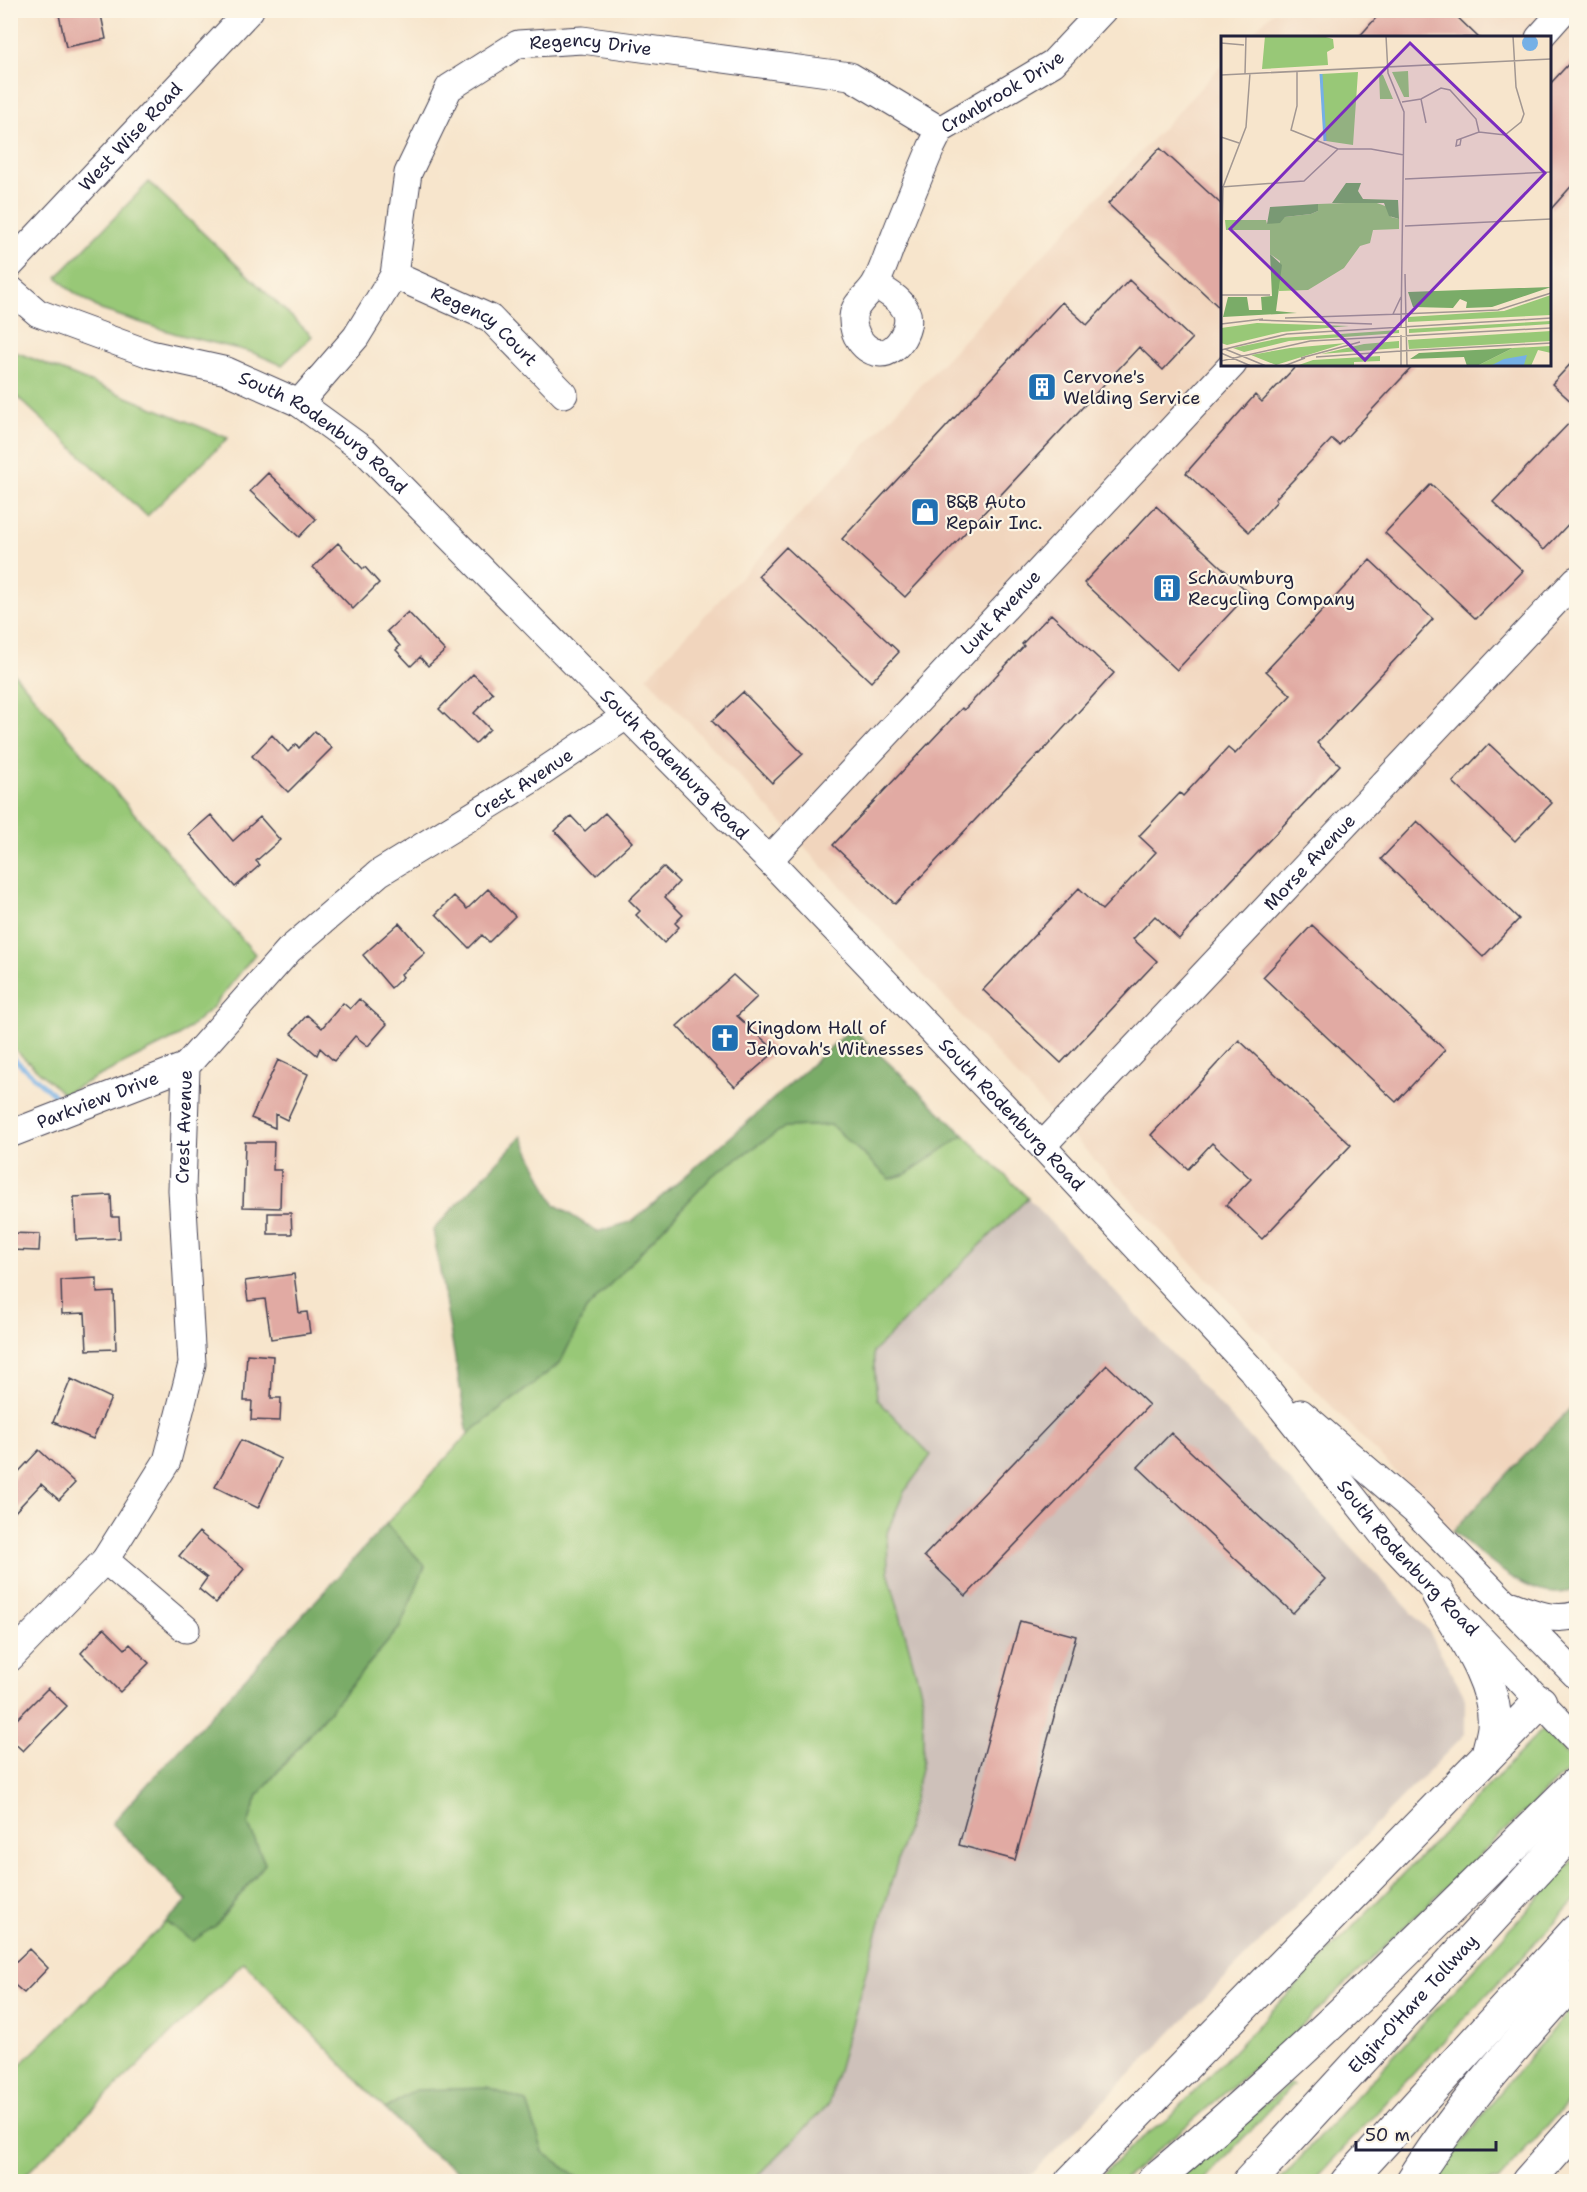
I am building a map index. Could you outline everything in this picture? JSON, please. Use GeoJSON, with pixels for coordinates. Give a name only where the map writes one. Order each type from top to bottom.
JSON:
{"type":"FeatureCollection","features":[{"type":"Feature","properties":{"kind":"main road"},"geometry":{"type":"LineString","coordinates":[[1438,1594],[1481,1666],[1491,1702],[1494,1725],[1488,1754]]}},
{"type":"Feature","properties":{"kind":"main road"},"geometry":{"type":"LineString","coordinates":[[1071,2181],[1540,1701]]}},
{"type":"Feature","properties":{"kind":"main road"},"geometry":{"type":"LineString","coordinates":[[1152,2181],[1310,2045],[1569,1792]]}},
{"type":"Feature","properties":{"kind":"main road","name":"Elgin-O'Hare Tollway"},"geometry":{"type":"LineString","coordinates":[[1249,2181],[1576,1827]]}},
{"type":"Feature","properties":{"kind":"main road"},"geometry":{"type":"LineString","coordinates":[[1347,2181],[1576,1931]]}},
{"type":"Feature","properties":{"kind":"main road"},"geometry":{"type":"LineString","coordinates":[[1412,2181],[1451,2123],[1576,1977]]}},
{"type":"Feature","properties":{"kind":"main road"},"geometry":{"type":"LineString","coordinates":[[1528,2181],[1576,2128]]}},
{"type":"Feature","properties":{"kind":"street","name":"West Wise Road"},"geometry":{"type":"LineString","coordinates":[[10,265],[250,10]]}},
{"type":"Feature","properties":{"kind":"street","name":"Cranbrook Drive"},"geometry":{"type":"LineString","coordinates":[[875,284],[940,130],[1053,63],[1103,10]]}},
{"type":"Feature","properties":{"kind":"street"},"geometry":{"type":"LineString","coordinates":[[1541,36],[1564,10]]}},
{"type":"Feature","properties":{"kind":"street","name":"Regency Drive"},"geometry":{"type":"LineString","coordinates":[[299,403],[356,337],[394,275],[408,173],[449,88],[518,44],[582,40],[850,76],[940,130]]}},
{"type":"Feature","properties":{"kind":"street","name":"Regency Court"},"geometry":{"type":"LineString","coordinates":[[394,275],[490,318],[564,394]]}},
{"type":"Feature","properties":{"kind":"street","name":"South Rodenburg Road"},"geometry":{"type":"LineString","coordinates":[[10,289],[38,313],[150,354],[226,371],[299,403],[365,451],[769,860],[1042,1146],[1251,1369],[1387,1540],[1576,1739]]}},
{"type":"Feature","properties":{"kind":"street","name":"Lunt Avenue"},"geometry":{"type":"LineString","coordinates":[[769,860],[1231,366]]}},
{"type":"Feature","properties":{"kind":"street","name":"Morse Avenue"},"geometry":{"type":"LineString","coordinates":[[1042,1146],[1576,580]]}},
{"type":"Feature","properties":{"kind":"street","name":"Crest Avenue"},"geometry":{"type":"LineString","coordinates":[[10,1658],[105,1560],[167,1461],[192,1364],[182,1190],[186,1066],[289,950],[379,873],[529,782],[626,716]]}},
{"type":"Feature","properties":{"kind":"street","name":"Parkview Drive"},"geometry":{"type":"LineString","coordinates":[[10,1134],[186,1066]]}},
{"type":"Feature","properties":{"kind":"street","name":"South Rodenburg Road"},"geometry":{"type":"LineString","coordinates":[[1251,1369],[1415,1511],[1505,1603],[1575,1670]]}},
{"type":"Feature","properties":{"kind":"street"},"geometry":{"type":"LineString","coordinates":[[105,1560],[186,1629]]}},
{"type":"Feature","properties":{"kind":"street"},"geometry":{"type":"LineString","coordinates":[[1505,1603],[1543,1616],[1566,1618],[1576,1615]]}},
{"type":"Feature","properties":{"kind":"street"},"geometry":{"type":"LineString","coordinates":[[1540,1701],[1575,1670]]}},
{"type":"Feature","properties":{"kind":"shaded area"},"geometry":{"type":"Polygon","coordinates":[[[1274,11],[1576,11],[1576,1402],[1453,1531],[1156,1226],[647,677],[1221,66],[1221,366],[1551,366],[1551,36],[1249,36],[1274,11]]]}},
{"type":"Feature","properties":{"kind":"shaded area"},"geometry":{"type":"Polygon","coordinates":[[[1028,1198],[1428,1630],[1465,1696],[1465,1734],[1025,2181],[753,2182],[828,2105],[906,1831],[923,1760],[923,1699],[888,1571],[887,1533],[904,1492],[931,1455],[877,1399],[873,1352],[1028,1198]]]}},
{"type":"Feature","properties":{"kind":"green space"},"geometry":{"type":"Polygon","coordinates":[[[149,182],[312,336],[282,365],[251,352],[177,334],[101,310],[69,289],[57,277],[149,182]]]}},
{"type":"Feature","properties":{"kind":"green space"},"geometry":{"type":"Polygon","coordinates":[[[11,351],[228,438],[147,516],[11,391],[11,351]]]}},
{"type":"Feature","properties":{"kind":"green space"},"geometry":{"type":"Polygon","coordinates":[[[11,670],[255,954],[213,1007],[179,1036],[63,1094],[11,1046],[11,670]]]}},
{"type":"Feature","properties":{"kind":"green space"},"geometry":{"type":"Polygon","coordinates":[[[852,1028],[964,1135],[906,1174],[890,1179],[831,1125],[785,1127],[713,1175],[586,1310],[560,1363],[468,1434],[433,1230],[522,1136],[554,1204],[597,1232],[633,1221],[852,1028]]]}},
{"type":"Feature","properties":{"kind":"green space"},"geometry":{"type":"Polygon","coordinates":[[[831,1125],[890,1179],[906,1174],[964,1135],[1028,1198],[873,1352],[877,1399],[931,1455],[904,1492],[887,1533],[888,1571],[923,1699],[923,1760],[906,1831],[828,2105],[753,2181],[583,2181],[543,2152],[527,2103],[415,2091],[385,2109],[244,1962],[19,2181],[11,2182],[11,2074],[166,1922],[193,1940],[215,1926],[265,1864],[248,1824],[258,1795],[400,1627],[425,1566],[386,1524],[468,1434],[560,1363],[586,1310],[713,1175],[785,1127],[831,1125]]]}},
{"type":"Feature","properties":{"kind":"green space"},"geometry":{"type":"Polygon","coordinates":[[[1576,1402],[1576,1588],[1560,1593],[1544,1592],[1527,1586],[1510,1576],[1453,1531],[1576,1402]]]}},
{"type":"Feature","properties":{"kind":"green space"},"geometry":{"type":"Polygon","coordinates":[[[386,1524],[425,1566],[400,1627],[258,1795],[248,1824],[265,1864],[215,1926],[193,1941],[166,1922],[187,1901],[112,1823],[386,1524]]]}},
{"type":"Feature","properties":{"kind":"green space"},"geometry":{"type":"Polygon","coordinates":[[[1542,1730],[1575,1763],[1290,2037],[1122,2181],[1095,2182],[1133,2145],[1171,2116],[1542,1730]]]}},
{"type":"Feature","properties":{"kind":"green space"},"geometry":{"type":"Polygon","coordinates":[[[1576,1857],[1576,1899],[1313,2181],[1279,2181],[1576,1857]]]}},
{"type":"Feature","properties":{"kind":"green space"},"geometry":{"type":"Polygon","coordinates":[[[1576,2003],[1576,2093],[1498,2181],[1434,2181],[1492,2102],[1576,2003]]]}},
{"type":"Feature","properties":{"kind":"green space"},"geometry":{"type":"Polygon","coordinates":[[[1290,2083],[1293,2085],[1203,2181],[1173,2182],[1290,2083]]]}},
{"type":"Feature","properties":{"kind":"green space"},"geometry":{"type":"Polygon","coordinates":[[[488,2088],[527,2102],[543,2152],[583,2181],[474,2181],[424,2148],[385,2109],[415,2090],[488,2088]]]}},
{"type":"Feature","properties":{"kind":"building"},"geometry":{"type":"Polygon","coordinates":[[[58,10],[100,10],[106,39],[66,47],[58,10]]]}},
{"type":"Feature","properties":{"kind":"building"},"geometry":{"type":"Polygon","coordinates":[[[1383,10],[1450,10],[1477,36],[1360,36],[1383,10]]]}},
{"type":"Feature","properties":{"kind":"building"},"geometry":{"type":"Polygon","coordinates":[[[1576,56],[1576,181],[1551,209],[1551,83],[1576,56]]]}},
{"type":"Feature","properties":{"kind":"building"},"geometry":{"type":"Polygon","coordinates":[[[1160,148],[1221,204],[1221,309],[1108,204],[1160,148]]]}},
{"type":"Feature","properties":{"kind":"building"},"geometry":{"type":"Polygon","coordinates":[[[1129,280],[1192,339],[1163,370],[1139,347],[905,597],[842,539],[1062,302],[1087,325],[1129,280]]]}},
{"type":"Feature","properties":{"kind":"building"},"geometry":{"type":"Polygon","coordinates":[[[1576,358],[1576,406],[1552,384],[1576,358]]]}},
{"type":"Feature","properties":{"kind":"building"},"geometry":{"type":"Polygon","coordinates":[[[1296,366],[1413,366],[1339,445],[1332,439],[1275,499],[1277,501],[1249,532],[1186,473],[1255,395],[1262,402],[1296,366]]]}},
{"type":"Feature","properties":{"kind":"building"},"geometry":{"type":"Polygon","coordinates":[[[1576,416],[1576,516],[1544,550],[1493,502],[1576,416]]]}},
{"type":"Feature","properties":{"kind":"building"},"geometry":{"type":"Polygon","coordinates":[[[268,473],[316,519],[299,537],[250,491],[268,473]]]}},
{"type":"Feature","properties":{"kind":"building"},"geometry":{"type":"Polygon","coordinates":[[[1431,484],[1523,571],[1476,619],[1385,533],[1431,484]]]}},
{"type":"Feature","properties":{"kind":"building","name":"Schaumburg Recycling Company"},"geometry":{"type":"Polygon","coordinates":[[[1156,506],[1249,593],[1177,670],[1084,583],[1156,506]]]}},
{"type":"Feature","properties":{"kind":"building"},"geometry":{"type":"Polygon","coordinates":[[[338,543],[379,583],[353,609],[313,567],[338,543]]]}},
{"type":"Feature","properties":{"kind":"building"},"geometry":{"type":"Polygon","coordinates":[[[786,547],[899,652],[871,682],[758,576],[786,547]]]}},
{"type":"Feature","properties":{"kind":"building"},"geometry":{"type":"Polygon","coordinates":[[[1370,560],[1433,619],[1317,743],[1340,765],[1179,939],[1155,916],[1133,939],[1157,961],[1061,1063],[983,990],[1079,888],[1102,910],[1156,852],[1139,836],[1180,793],[1183,796],[1228,748],[1235,754],[1291,695],[1266,671],[1370,560]]]}},
{"type":"Feature","properties":{"kind":"building"},"geometry":{"type":"Polygon","coordinates":[[[408,612],[445,651],[428,666],[420,657],[411,666],[396,650],[400,646],[387,631],[408,612]]]}},
{"type":"Feature","properties":{"kind":"building"},"geometry":{"type":"Polygon","coordinates":[[[1051,614],[1114,673],[1040,754],[895,904],[833,845],[962,708],[964,710],[1051,614]]]}},
{"type":"Feature","properties":{"kind":"building"},"geometry":{"type":"Polygon","coordinates":[[[473,674],[493,693],[474,713],[490,729],[475,744],[439,709],[473,674]]]}},
{"type":"Feature","properties":{"kind":"building"},"geometry":{"type":"Polygon","coordinates":[[[743,692],[803,754],[772,783],[712,721],[743,692]]]}},
{"type":"Feature","properties":{"kind":"building"},"geometry":{"type":"Polygon","coordinates":[[[315,731],[332,748],[288,792],[252,756],[272,735],[288,752],[296,744],[299,748],[315,731]]]}},
{"type":"Feature","properties":{"kind":"building"},"geometry":{"type":"Polygon","coordinates":[[[1489,744],[1552,803],[1515,841],[1453,782],[1489,744]]]}},
{"type":"Feature","properties":{"kind":"building"},"geometry":{"type":"Polygon","coordinates":[[[605,813],[632,842],[596,875],[555,831],[571,816],[585,831],[605,813]]]}},
{"type":"Feature","properties":{"kind":"building"},"geometry":{"type":"Polygon","coordinates":[[[211,815],[233,841],[260,817],[280,840],[256,861],[260,865],[235,887],[189,834],[211,815]]]}},
{"type":"Feature","properties":{"kind":"building"},"geometry":{"type":"Polygon","coordinates":[[[1417,821],[1519,919],[1483,957],[1381,859],[1417,821]]]}},
{"type":"Feature","properties":{"kind":"building"},"geometry":{"type":"Polygon","coordinates":[[[663,867],[679,882],[665,897],[683,915],[675,923],[679,927],[664,943],[636,915],[640,911],[629,900],[663,867]]]}},
{"type":"Feature","properties":{"kind":"building"},"geometry":{"type":"Polygon","coordinates":[[[488,889],[515,916],[489,942],[482,935],[469,948],[436,914],[454,896],[467,909],[488,889]]]}},
{"type":"Feature","properties":{"kind":"building"},"geometry":{"type":"Polygon","coordinates":[[[399,923],[425,953],[401,974],[403,977],[391,988],[363,955],[399,923]]]}},
{"type":"Feature","properties":{"kind":"building"},"geometry":{"type":"Polygon","coordinates":[[[1312,925],[1445,1050],[1396,1102],[1263,977],[1312,925]]]}},
{"type":"Feature","properties":{"kind":"building","name":"Kingdom Hall of Jehovah's Witnesses"},"geometry":{"type":"Polygon","coordinates":[[[733,975],[757,997],[737,1016],[776,1051],[735,1087],[677,1026],[733,975]]]}},
{"type":"Feature","properties":{"kind":"building"},"geometry":{"type":"Polygon","coordinates":[[[359,999],[387,1024],[368,1046],[355,1036],[334,1061],[320,1048],[317,1055],[291,1033],[307,1015],[322,1028],[343,1003],[350,1009],[359,999]]]}},
{"type":"Feature","properties":{"kind":"building"},"geometry":{"type":"Polygon","coordinates":[[[1239,1040],[1351,1145],[1262,1239],[1226,1205],[1251,1179],[1212,1143],[1188,1169],[1151,1135],[1239,1040]]]}},
{"type":"Feature","properties":{"kind":"building"},"geometry":{"type":"Polygon","coordinates":[[[278,1060],[308,1074],[287,1120],[275,1114],[275,1128],[251,1118],[278,1060]]]}},
{"type":"Feature","properties":{"kind":"building"},"geometry":{"type":"Polygon","coordinates":[[[245,1142],[274,1142],[273,1170],[281,1170],[280,1208],[243,1207],[245,1142]]]}},
{"type":"Feature","properties":{"kind":"building"},"geometry":{"type":"Polygon","coordinates":[[[111,1195],[112,1217],[119,1217],[120,1238],[76,1240],[74,1197],[111,1195]]]}},
{"type":"Feature","properties":{"kind":"building"},"geometry":{"type":"Polygon","coordinates":[[[268,1213],[291,1213],[292,1234],[268,1234],[268,1213]]]}},
{"type":"Feature","properties":{"kind":"building"},"geometry":{"type":"Polygon","coordinates":[[[10,1233],[40,1234],[39,1251],[10,1250],[10,1233]]]}},
{"type":"Feature","properties":{"kind":"building"},"geometry":{"type":"Polygon","coordinates":[[[294,1274],[299,1313],[307,1312],[310,1333],[271,1339],[265,1299],[248,1301],[245,1281],[294,1274]]]}},
{"type":"Feature","properties":{"kind":"building"},"geometry":{"type":"Polygon","coordinates":[[[97,1278],[97,1293],[114,1292],[116,1349],[87,1350],[85,1313],[62,1314],[61,1280],[97,1278]]]}},
{"type":"Feature","properties":{"kind":"building"},"geometry":{"type":"Polygon","coordinates":[[[247,1354],[273,1356],[271,1398],[281,1398],[280,1421],[251,1420],[252,1401],[244,1401],[247,1354]]]}},
{"type":"Feature","properties":{"kind":"building"},"geometry":{"type":"Polygon","coordinates":[[[1107,1365],[1149,1405],[966,1596],[924,1556],[1107,1365]]]}},
{"type":"Feature","properties":{"kind":"building"},"geometry":{"type":"Polygon","coordinates":[[[71,1379],[111,1398],[93,1439],[53,1422],[71,1379]]]}},
{"type":"Feature","properties":{"kind":"building"},"geometry":{"type":"Polygon","coordinates":[[[1171,1433],[1325,1579],[1293,1613],[1138,1467],[1171,1433]]]}},
{"type":"Feature","properties":{"kind":"building"},"geometry":{"type":"Polygon","coordinates":[[[241,1440],[281,1459],[258,1508],[215,1487],[241,1440]]]}},
{"type":"Feature","properties":{"kind":"building"},"geometry":{"type":"Polygon","coordinates":[[[39,1450],[75,1483],[59,1500],[41,1484],[10,1517],[10,1481],[39,1450]]]}},
{"type":"Feature","properties":{"kind":"building"},"geometry":{"type":"Polygon","coordinates":[[[199,1532],[244,1569],[216,1603],[199,1589],[207,1578],[179,1556],[199,1532]]]}},
{"type":"Feature","properties":{"kind":"building"},"geometry":{"type":"Polygon","coordinates":[[[1020,1621],[1076,1636],[1015,1860],[959,1845],[1020,1621]]]}},
{"type":"Feature","properties":{"kind":"building"},"geometry":{"type":"Polygon","coordinates":[[[104,1628],[125,1649],[130,1644],[149,1663],[120,1692],[81,1653],[104,1628]]]}},
{"type":"Feature","properties":{"kind":"building"},"geometry":{"type":"Polygon","coordinates":[[[48,1688],[67,1706],[23,1751],[10,1739],[10,1726],[48,1688]]]}},
{"type":"Feature","properties":{"kind":"building"},"geometry":{"type":"Polygon","coordinates":[[[29,1949],[48,1968],[24,1993],[10,1981],[10,1967],[29,1949]]]}},
{"type":"Feature","properties":{"kind":"waterway"},"geometry":{"type":"LineString","coordinates":[[10,1055],[55,1096]]}},
{"type":"Feature","properties":{"kind":"place","name":"Cervone's Welding Service"},"geometry":{"type":"Point","coordinates":[1042,387]}},
{"type":"Feature","properties":{"kind":"place","name":"B&B Auto Repair Inc."},"geometry":{"type":"Point","coordinates":[925,512]}},
{"type":"Feature","properties":{"kind":"place","name":"Schaumburg Recycling Company"},"geometry":{"type":"Point","coordinates":[1167,588]}},
{"type":"Feature","properties":{"kind":"place","name":"Kingdom Hall of Jehovah's Witnesses"},"geometry":{"type":"Point","coordinates":[725,1038]}}]}
